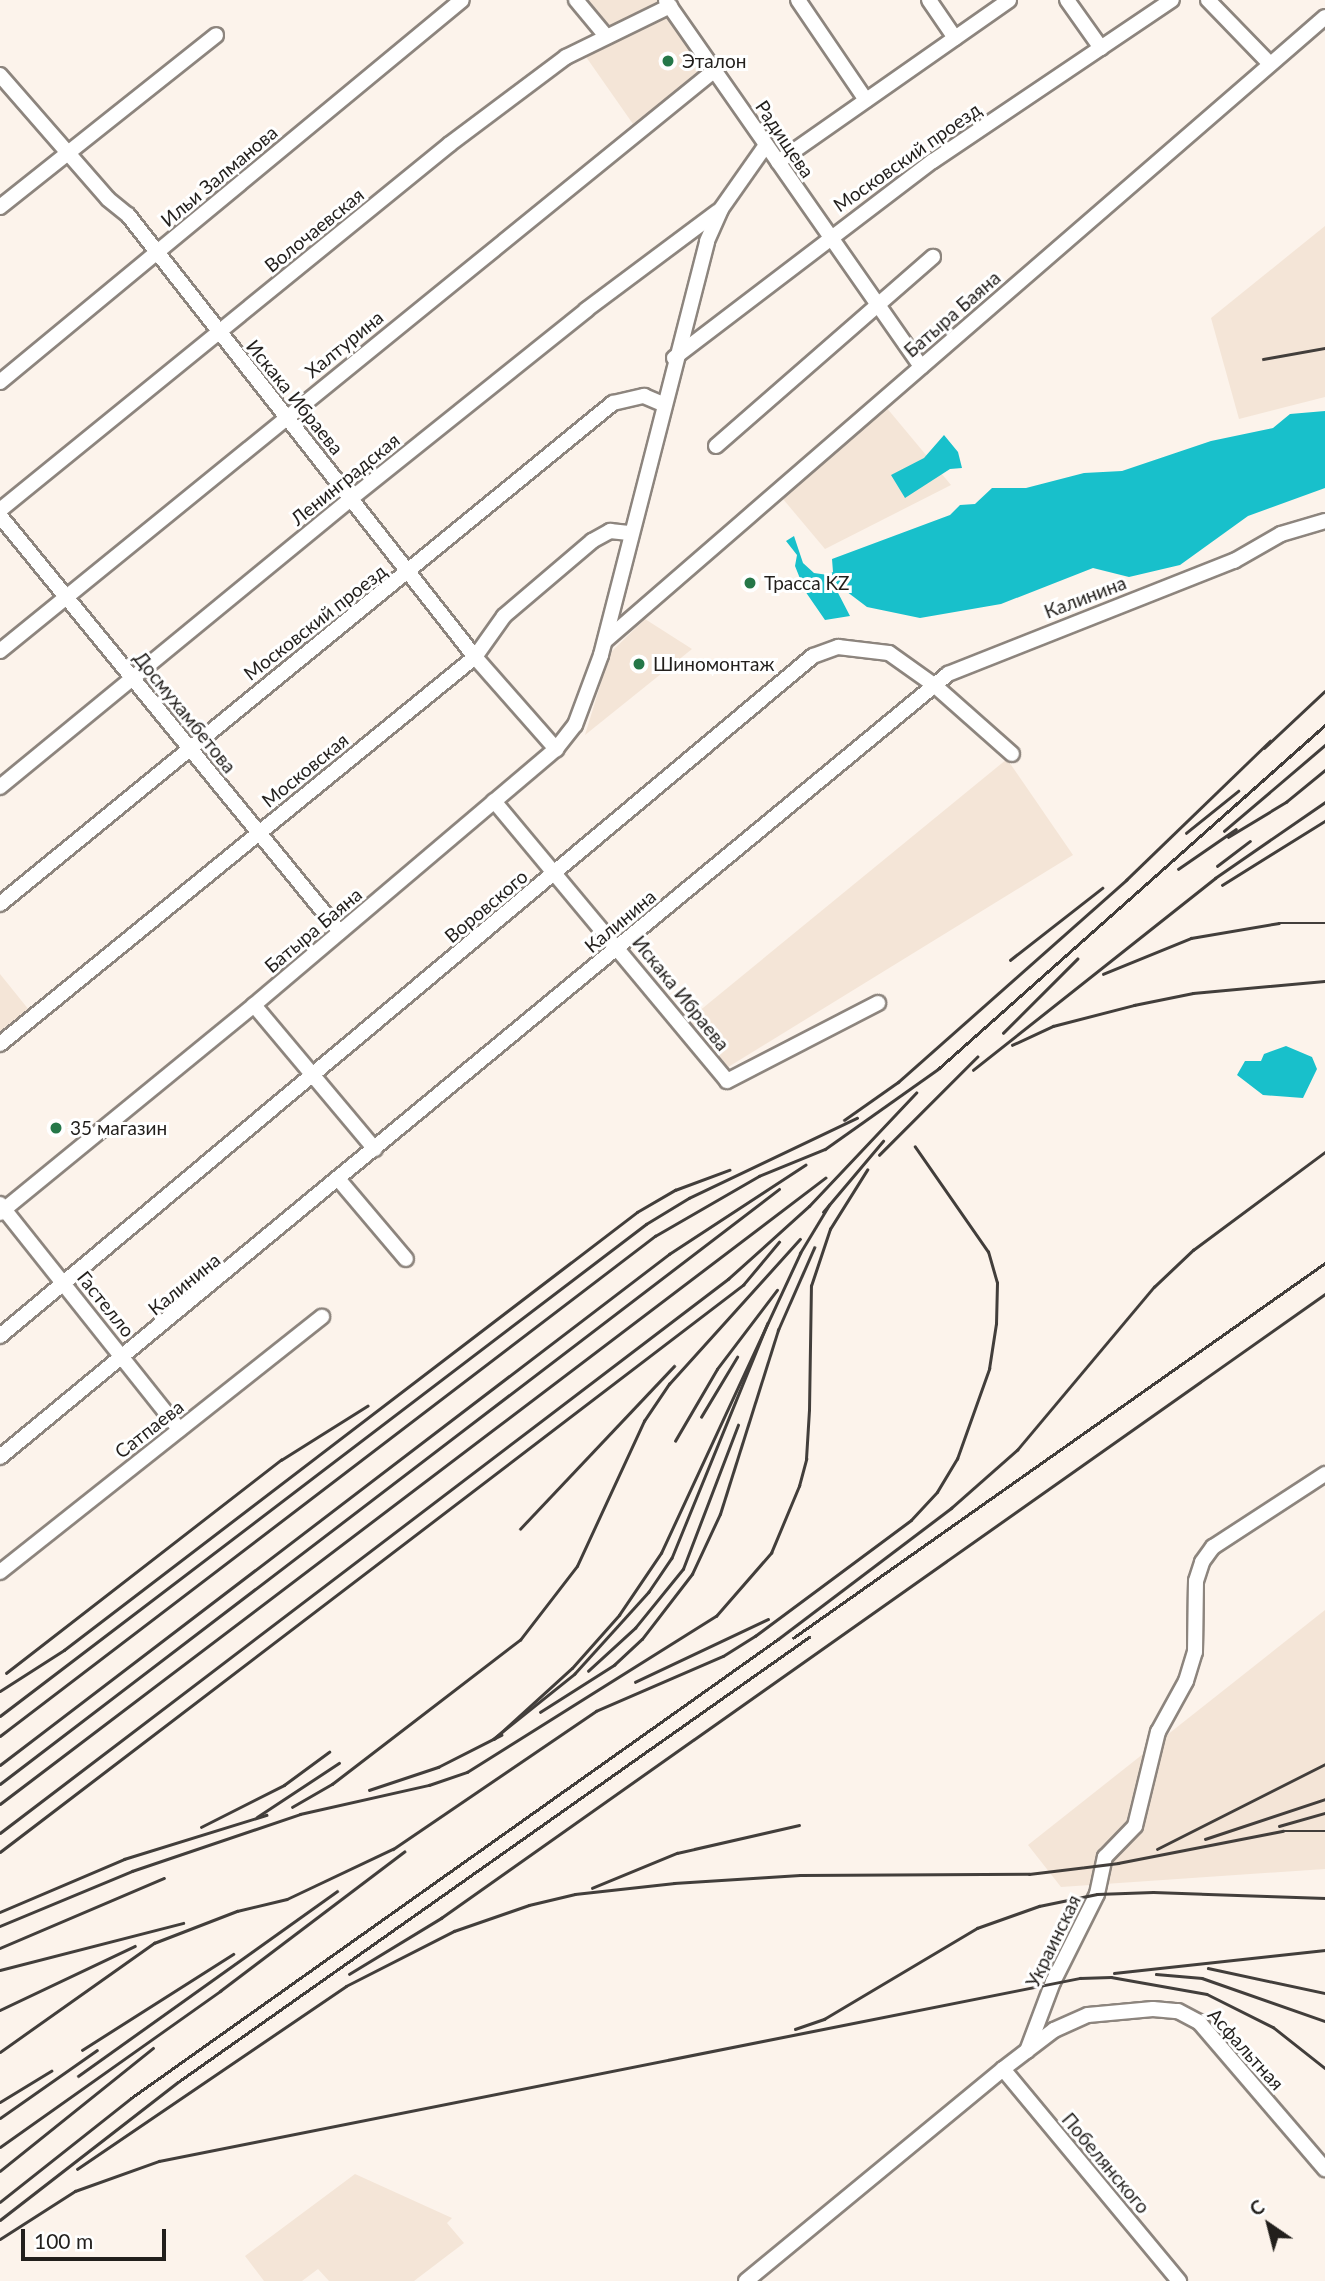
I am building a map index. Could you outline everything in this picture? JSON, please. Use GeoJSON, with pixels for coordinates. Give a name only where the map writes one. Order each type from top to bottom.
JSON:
{"type":"FeatureCollection","features":[{"type":"Feature","properties":{"kind":"street","name":"Ильи Залманова"},"geometry":{"type":"LineString","coordinates":[[0,382],[462,0]]}},
{"type":"Feature","properties":{"kind":"street"},"geometry":{"type":"LineString","coordinates":[[576,0],[606,36]]}},
{"type":"Feature","properties":{"kind":"street"},"geometry":{"type":"LineString","coordinates":[[798,0],[866,100]]}},
{"type":"Feature","properties":{"kind":"street"},"geometry":{"type":"LineString","coordinates":[[929,0],[955,38]]}},
{"type":"Feature","properties":{"kind":"street"},"geometry":{"type":"LineString","coordinates":[[778,162],[1009,0]]}},
{"type":"Feature","properties":{"kind":"street"},"geometry":{"type":"LineString","coordinates":[[1067,0],[1101,48]]}},
{"type":"Feature","properties":{"kind":"street","name":"Московский проезд"},"geometry":{"type":"LineString","coordinates":[[674,358],[828,236],[1172,0]]}},
{"type":"Feature","properties":{"kind":"street"},"geometry":{"type":"LineString","coordinates":[[1208,0],[1270,64]]}},
{"type":"Feature","properties":{"kind":"street","name":"Волочаевская"},"geometry":{"type":"LineString","coordinates":[[0,510],[450,144],[566,57],[668,3]]}},
{"type":"Feature","properties":{"kind":"street","name":"Радищева"},"geometry":{"type":"LineString","coordinates":[[668,3],[921,367]]}},
{"type":"Feature","properties":{"kind":"street","name":"Батыра Баяна"},"geometry":{"type":"LineString","coordinates":[[605,641],[1325,17]]}},
{"type":"Feature","properties":{"kind":"street"},"geometry":{"type":"LineString","coordinates":[[0,207],[216,36]]}},
{"type":"Feature","properties":{"kind":"street","name":"Халтурина"},"geometry":{"type":"LineString","coordinates":[[0,651],[285,416],[715,71]]}},
{"type":"Feature","properties":{"kind":"street","name":"Искака Ибраева"},"geometry":{"type":"LineString","coordinates":[[0,75],[69,150],[157,253],[218,333],[411,571],[475,657],[556,749]]}},
{"type":"Feature","properties":{"kind":"street","name":"Батыра Баяна"},"geometry":{"type":"LineString","coordinates":[[1,1209],[254,1005],[556,749],[582,712],[605,641],[629,533],[707,241],[721,209],[766,145]]}},
{"type":"Feature","properties":{"kind":"street","name":"Ленинградская"},"geometry":{"type":"LineString","coordinates":[[0,787],[352,497],[586,310],[721,209]]}},
{"type":"Feature","properties":{"kind":"street"},"geometry":{"type":"LineString","coordinates":[[716,446],[878,308],[933,257]]}},
{"type":"Feature","properties":{"kind":"street","name":"Московский проезд"},"geometry":{"type":"LineString","coordinates":[[0,904],[614,403],[644,396],[663,404]]}},
{"type":"Feature","properties":{"kind":"street","name":"Досмухамбетова"},"geometry":{"type":"LineString","coordinates":[[0,516],[340,932]]}},
{"type":"Feature","properties":{"kind":"street","name":"Калинина"},"geometry":{"type":"LineString","coordinates":[[0,1457],[340,1181],[375,1149],[934,685],[973,660],[1234,561],[1281,534],[1325,521]]}},
{"type":"Feature","properties":{"kind":"street","name":"Московская"},"geometry":{"type":"LineString","coordinates":[[0,1044],[475,657],[504,616],[592,541],[610,531],[629,533]]}},
{"type":"Feature","properties":{"kind":"street","name":"Воровского"},"geometry":{"type":"LineString","coordinates":[[0,1336],[813,656],[838,647],[876,649],[900,658],[1012,754]]}},
{"type":"Feature","properties":{"kind":"street","name":"Искака Ибраева"},"geometry":{"type":"LineString","coordinates":[[494,801],[619,947],[727,1081],[878,1003]]}},
{"type":"Feature","properties":{"kind":"street"},"geometry":{"type":"LineString","coordinates":[[254,1005],[375,1149]]}},
{"type":"Feature","properties":{"kind":"street"},"geometry":{"type":"LineString","coordinates":[[340,1181],[406,1259]]}},
{"type":"Feature","properties":{"kind":"street","name":"Гастелло"},"geometry":{"type":"LineString","coordinates":[[1,1209],[65,1284],[179,1429]]}},
{"type":"Feature","properties":{"kind":"street","name":"Сатпаева"},"geometry":{"type":"LineString","coordinates":[[0,1572],[322,1317]]}},
{"type":"Feature","properties":{"kind":"street","name":"Украинская"},"geometry":{"type":"LineString","coordinates":[[1027,2050],[1052,1982],[1097,1894],[1105,1857],[1135,1826],[1158,1732],[1186,1681],[1195,1652],[1196,1581],[1202,1562],[1213,1547],[1325,1474]]}},
{"type":"Feature","properties":{"kind":"street","name":"Асфальтная"},"geometry":{"type":"LineString","coordinates":[[1003,2069],[1054,2030],[1088,2015],[1130,2009],[1178,2011],[1208,2032],[1325,2169]]}},
{"type":"Feature","properties":{"kind":"street"},"geometry":{"type":"LineString","coordinates":[[746,2281],[1003,2069]]}},
{"type":"Feature","properties":{"kind":"street","name":"Побелянского"},"geometry":{"type":"LineString","coordinates":[[1003,2069],[1179,2281]]}},
{"type":"Feature","properties":{"kind":"shaded area"},"geometry":{"type":"Polygon","coordinates":[[[584,0],[660,0],[662,4],[608,27],[584,0]]]}},
{"type":"Feature","properties":{"kind":"shaded area"},"geometry":{"type":"Polygon","coordinates":[[[669,12],[708,70],[633,124],[584,54],[669,12]]]}},
{"type":"Feature","properties":{"kind":"shaded area"},"geometry":{"type":"Polygon","coordinates":[[[1325,226],[1325,397],[1239,419],[1211,318],[1325,226]]]}},
{"type":"Feature","properties":{"kind":"shaded area"},"geometry":{"type":"Polygon","coordinates":[[[886,407],[951,485],[825,549],[783,499],[886,407]]]}},
{"type":"Feature","properties":{"kind":"shaded area"},"geometry":{"type":"Polygon","coordinates":[[[645,619],[692,649],[585,735],[610,653],[645,619]]]}},
{"type":"Feature","properties":{"kind":"shaded area"},"geometry":{"type":"Polygon","coordinates":[[[1007,759],[1073,855],[725,1069],[687,1021],[1007,759]]]}},
{"type":"Feature","properties":{"kind":"shaded area"},"geometry":{"type":"Polygon","coordinates":[[[0,974],[29,1010],[0,1035],[0,974]]]}},
{"type":"Feature","properties":{"kind":"shaded area"},"geometry":{"type":"Polygon","coordinates":[[[1325,1610],[1325,1869],[1061,1887],[1028,1845],[1325,1610]]]}},
{"type":"Feature","properties":{"kind":"shaded area"},"geometry":{"type":"Polygon","coordinates":[[[355,2174],[452,2218],[447,2223],[464,2243],[414,2281],[329,2281],[318,2269],[302,2281],[264,2281],[245,2256],[355,2174]]]}},
{"type":"Feature","properties":{"kind":"water"},"geometry":{"type":"Polygon","coordinates":[[[1325,411],[1325,488],[1248,516],[1180,565],[1129,577],[1093,568],[1001,604],[920,618],[867,607],[838,585],[835,587],[850,616],[825,620],[805,591],[795,566],[797,555],[786,541],[794,536],[803,563],[814,573],[828,575],[833,572],[832,559],[950,515],[960,505],[975,504],[992,488],[1026,488],[1084,473],[1122,471],[1211,441],[1273,428],[1290,414],[1325,411]]]}},
{"type":"Feature","properties":{"kind":"water"},"geometry":{"type":"Polygon","coordinates":[[[944,435],[958,452],[962,468],[950,469],[905,498],[891,475],[924,458],[944,435]]]}},
{"type":"Feature","properties":{"kind":"water"},"geometry":{"type":"Polygon","coordinates":[[[1286,1046],[1312,1057],[1317,1069],[1303,1098],[1263,1095],[1237,1075],[1245,1061],[1261,1061],[1264,1054],[1286,1046]]]}},
{"type":"Feature","properties":{"kind":"railway"},"geometry":{"type":"LineString","coordinates":[[1263,359],[1325,348]]}},
{"type":"Feature","properties":{"kind":"railway"},"geometry":{"type":"LineString","coordinates":[[1264,748],[1325,691]]}},
{"type":"Feature","properties":{"kind":"railway"},"geometry":{"type":"LineString","coordinates":[[0,1736],[655,1236],[759,1176],[825,1149],[938,1069],[1325,725]]}},
{"type":"Feature","properties":{"kind":"railway"},"geometry":{"type":"LineString","coordinates":[[844,1120],[898,1082],[1126,880],[1270,741]]}},
{"type":"Feature","properties":{"kind":"railway"},"geometry":{"type":"LineString","coordinates":[[1224,831],[1325,745]]}},
{"type":"Feature","properties":{"kind":"railway"},"geometry":{"type":"LineString","coordinates":[[1228,837],[1286,802],[1325,770]]}},
{"type":"Feature","properties":{"kind":"railway"},"geometry":{"type":"LineString","coordinates":[[1186,833],[1238,791]]}},
{"type":"Feature","properties":{"kind":"railway"},"geometry":{"type":"LineString","coordinates":[[973,1070],[1215,878],[1325,802]]}},
{"type":"Feature","properties":{"kind":"railway"},"geometry":{"type":"LineString","coordinates":[[1222,885],[1325,821]]}},
{"type":"Feature","properties":{"kind":"railway"},"geometry":{"type":"LineString","coordinates":[[1178,869],[1236,829]]}},
{"type":"Feature","properties":{"kind":"railway"},"geometry":{"type":"LineString","coordinates":[[1217,866],[1250,841]]}},
{"type":"Feature","properties":{"kind":"railway"},"geometry":{"type":"LineString","coordinates":[[1010,960],[1102,888]]}},
{"type":"Feature","properties":{"kind":"railway"},"geometry":{"type":"LineString","coordinates":[[1103,974],[1191,938],[1279,923],[1325,923]]}},
{"type":"Feature","properties":{"kind":"railway"},"geometry":{"type":"LineString","coordinates":[[1003,1033],[1077,959]]}},
{"type":"Feature","properties":{"kind":"railway"},"geometry":{"type":"LineString","coordinates":[[1012,1045],[1053,1026],[1134,1005],[1193,993],[1325,981]]}},
{"type":"Feature","properties":{"kind":"railway"},"geometry":{"type":"LineString","coordinates":[[879,1155],[977,1057]]}},
{"type":"Feature","properties":{"kind":"railway"},"geometry":{"type":"LineString","coordinates":[[0,1833],[728,1279],[809,1206],[916,1093]]}},
{"type":"Feature","properties":{"kind":"railway"},"geometry":{"type":"LineString","coordinates":[[0,1716],[646,1224],[689,1198],[857,1118]]}},
{"type":"Feature","properties":{"kind":"railway"},"geometry":{"type":"LineString","coordinates":[[823,1212],[883,1141]]}},
{"type":"Feature","properties":{"kind":"railway"},"geometry":{"type":"LineString","coordinates":[[0,2052],[154,1943],[237,1911],[287,1899],[393,1849],[596,1711],[723,1656],[755,1636],[911,1520],[937,1492],[957,1459],[989,1369],[996,1324],[997,1283],[988,1252],[915,1147]]}},
{"type":"Feature","properties":{"kind":"railway"},"geometry":{"type":"LineString","coordinates":[[0,2202],[131,2098],[778,1639],[951,1508],[1017,1450],[1154,1287],[1193,1250],[1325,1152]]}},
{"type":"Feature","properties":{"kind":"railway"},"geometry":{"type":"LineString","coordinates":[[0,1765],[669,1254],[805,1165]]}},
{"type":"Feature","properties":{"kind":"railway"},"geometry":{"type":"LineString","coordinates":[[0,1691],[64,1650],[637,1212],[675,1190],[729,1170]]}},
{"type":"Feature","properties":{"kind":"railway"},"geometry":{"type":"LineString","coordinates":[[0,1926],[132,1871],[300,1814],[429,1785],[467,1772],[716,1616],[771,1553],[799,1486],[806,1459],[809,1410],[811,1286],[830,1229],[867,1170]]}},
{"type":"Feature","properties":{"kind":"railway"},"geometry":{"type":"LineString","coordinates":[[0,1804],[825,1178]]}},
{"type":"Feature","properties":{"kind":"railway"},"geometry":{"type":"LineString","coordinates":[[0,1784],[779,1189]]}},
{"type":"Feature","properties":{"kind":"railway"},"geometry":{"type":"LineString","coordinates":[[768,1323],[672,1558],[649,1592],[575,1674],[494,1739],[572,1668],[619,1615],[661,1553],[800,1253],[829,1205]]}},
{"type":"Feature","properties":{"kind":"railway"},"geometry":{"type":"LineString","coordinates":[[292,1807],[332,1784],[520,1640],[577,1566],[644,1421],[669,1384],[800,1239]]}},
{"type":"Feature","properties":{"kind":"railway"},"geometry":{"type":"LineString","coordinates":[[0,1852],[743,1285],[779,1242]]}},
{"type":"Feature","properties":{"kind":"railway"},"geometry":{"type":"LineString","coordinates":[[540,1712],[614,1665],[642,1639],[692,1574],[720,1514],[778,1330],[814,1248]]}},
{"type":"Feature","properties":{"kind":"railway"},"geometry":{"type":"LineString","coordinates":[[793,1638],[1325,1263]]}},
{"type":"Feature","properties":{"kind":"railway"},"geometry":{"type":"LineString","coordinates":[[675,1441],[717,1369],[777,1290]]}},
{"type":"Feature","properties":{"kind":"railway"},"geometry":{"type":"LineString","coordinates":[[349,1974],[441,1918],[1325,1294]]}},
{"type":"Feature","properties":{"kind":"railway"},"geometry":{"type":"LineString","coordinates":[[701,1417],[737,1357]]}},
{"type":"Feature","properties":{"kind":"railway"},"geometry":{"type":"LineString","coordinates":[[520,1529],[674,1366]]}},
{"type":"Feature","properties":{"kind":"railway"},"geometry":{"type":"LineString","coordinates":[[6,1673],[281,1460],[367,1406]]}},
{"type":"Feature","properties":{"kind":"railway"},"geometry":{"type":"LineString","coordinates":[[588,1671],[635,1628],[683,1569],[738,1425]]}},
{"type":"Feature","properties":{"kind":"railway"},"geometry":{"type":"LineString","coordinates":[[635,1682],[768,1619]]}},
{"type":"Feature","properties":{"kind":"railway"},"geometry":{"type":"LineString","coordinates":[[0,2220],[178,2082],[809,1637]]}},
{"type":"Feature","properties":{"kind":"railway"},"geometry":{"type":"LineString","coordinates":[[369,1790],[438,1767],[501,1735]]}},
{"type":"Feature","properties":{"kind":"railway"},"geometry":{"type":"LineString","coordinates":[[201,1827],[284,1785],[329,1752]]}},
{"type":"Feature","properties":{"kind":"railway"},"geometry":{"type":"LineString","coordinates":[[257,1817],[339,1763]]}},
{"type":"Feature","properties":{"kind":"railway"},"geometry":{"type":"LineString","coordinates":[[1157,1849],[1325,1764]]}},
{"type":"Feature","properties":{"kind":"railway"},"geometry":{"type":"LineString","coordinates":[[1205,1839],[1325,1799]]}},
{"type":"Feature","properties":{"kind":"railway"},"geometry":{"type":"LineString","coordinates":[[1279,1826],[1325,1813]]}},
{"type":"Feature","properties":{"kind":"railway"},"geometry":{"type":"LineString","coordinates":[[0,1912],[124,1859],[266,1815]]}},
{"type":"Feature","properties":{"kind":"railway"},"geometry":{"type":"LineString","coordinates":[[592,1888],[677,1853],[799,1825]]}},
{"type":"Feature","properties":{"kind":"railway"},"geometry":{"type":"LineString","coordinates":[[77,2169],[346,1986],[454,1931],[529,1905],[575,1894],[674,1883],[800,1875],[1029,1874],[1118,1863],[1283,1831],[1325,1831]]}},
{"type":"Feature","properties":{"kind":"railway"},"geometry":{"type":"LineString","coordinates":[[0,2147],[220,1991],[404,1852]]}},
{"type":"Feature","properties":{"kind":"railway"},"geometry":{"type":"LineString","coordinates":[[0,1948],[164,1878]]}},
{"type":"Feature","properties":{"kind":"railway"},"geometry":{"type":"LineString","coordinates":[[78,2076],[337,1891]]}},
{"type":"Feature","properties":{"kind":"railway"},"geometry":{"type":"LineString","coordinates":[[795,2029],[824,2019],[977,1928],[1039,1906],[1097,1894],[1153,1892],[1325,1898]]}},
{"type":"Feature","properties":{"kind":"railway"},"geometry":{"type":"LineString","coordinates":[[0,1970],[183,1923]]}},
{"type":"Feature","properties":{"kind":"railway"},"geometry":{"type":"LineString","coordinates":[[0,2010],[135,1946]]}},
{"type":"Feature","properties":{"kind":"railway"},"geometry":{"type":"LineString","coordinates":[[1114,1973],[1325,1950]]}},
{"type":"Feature","properties":{"kind":"railway"},"geometry":{"type":"LineString","coordinates":[[82,2050],[233,1954]]}},
{"type":"Feature","properties":{"kind":"railway"},"geometry":{"type":"LineString","coordinates":[[1208,1968],[1325,1993]]}},
{"type":"Feature","properties":{"kind":"railway"},"geometry":{"type":"LineString","coordinates":[[1156,1974],[1202,1978],[1325,2021]]}},
{"type":"Feature","properties":{"kind":"railway"},"geometry":{"type":"LineString","coordinates":[[0,2239],[75,2191],[159,2161],[1080,1978],[1111,1977],[1207,1994],[1273,2027],[1325,2068]]}},
{"type":"Feature","properties":{"kind":"railway"},"geometry":{"type":"LineString","coordinates":[[0,2171],[153,2048]]}},
{"type":"Feature","properties":{"kind":"railway"},"geometry":{"type":"LineString","coordinates":[[0,2118],[97,2050]]}},
{"type":"Feature","properties":{"kind":"railway"},"geometry":{"type":"LineString","coordinates":[[0,2102],[51,2071]]}},
{"type":"Feature","properties":{"kind":"place","name":"Эталон"},"geometry":{"type":"Point","coordinates":[668,61]}},
{"type":"Feature","properties":{"kind":"place","name":"Трасса KZ"},"geometry":{"type":"Point","coordinates":[750,583]}},
{"type":"Feature","properties":{"kind":"place","name":"Шиномонтаж"},"geometry":{"type":"Point","coordinates":[639,664]}},
{"type":"Feature","properties":{"kind":"place","name":"35 магазин"},"geometry":{"type":"Point","coordinates":[56,1128]}}]}
